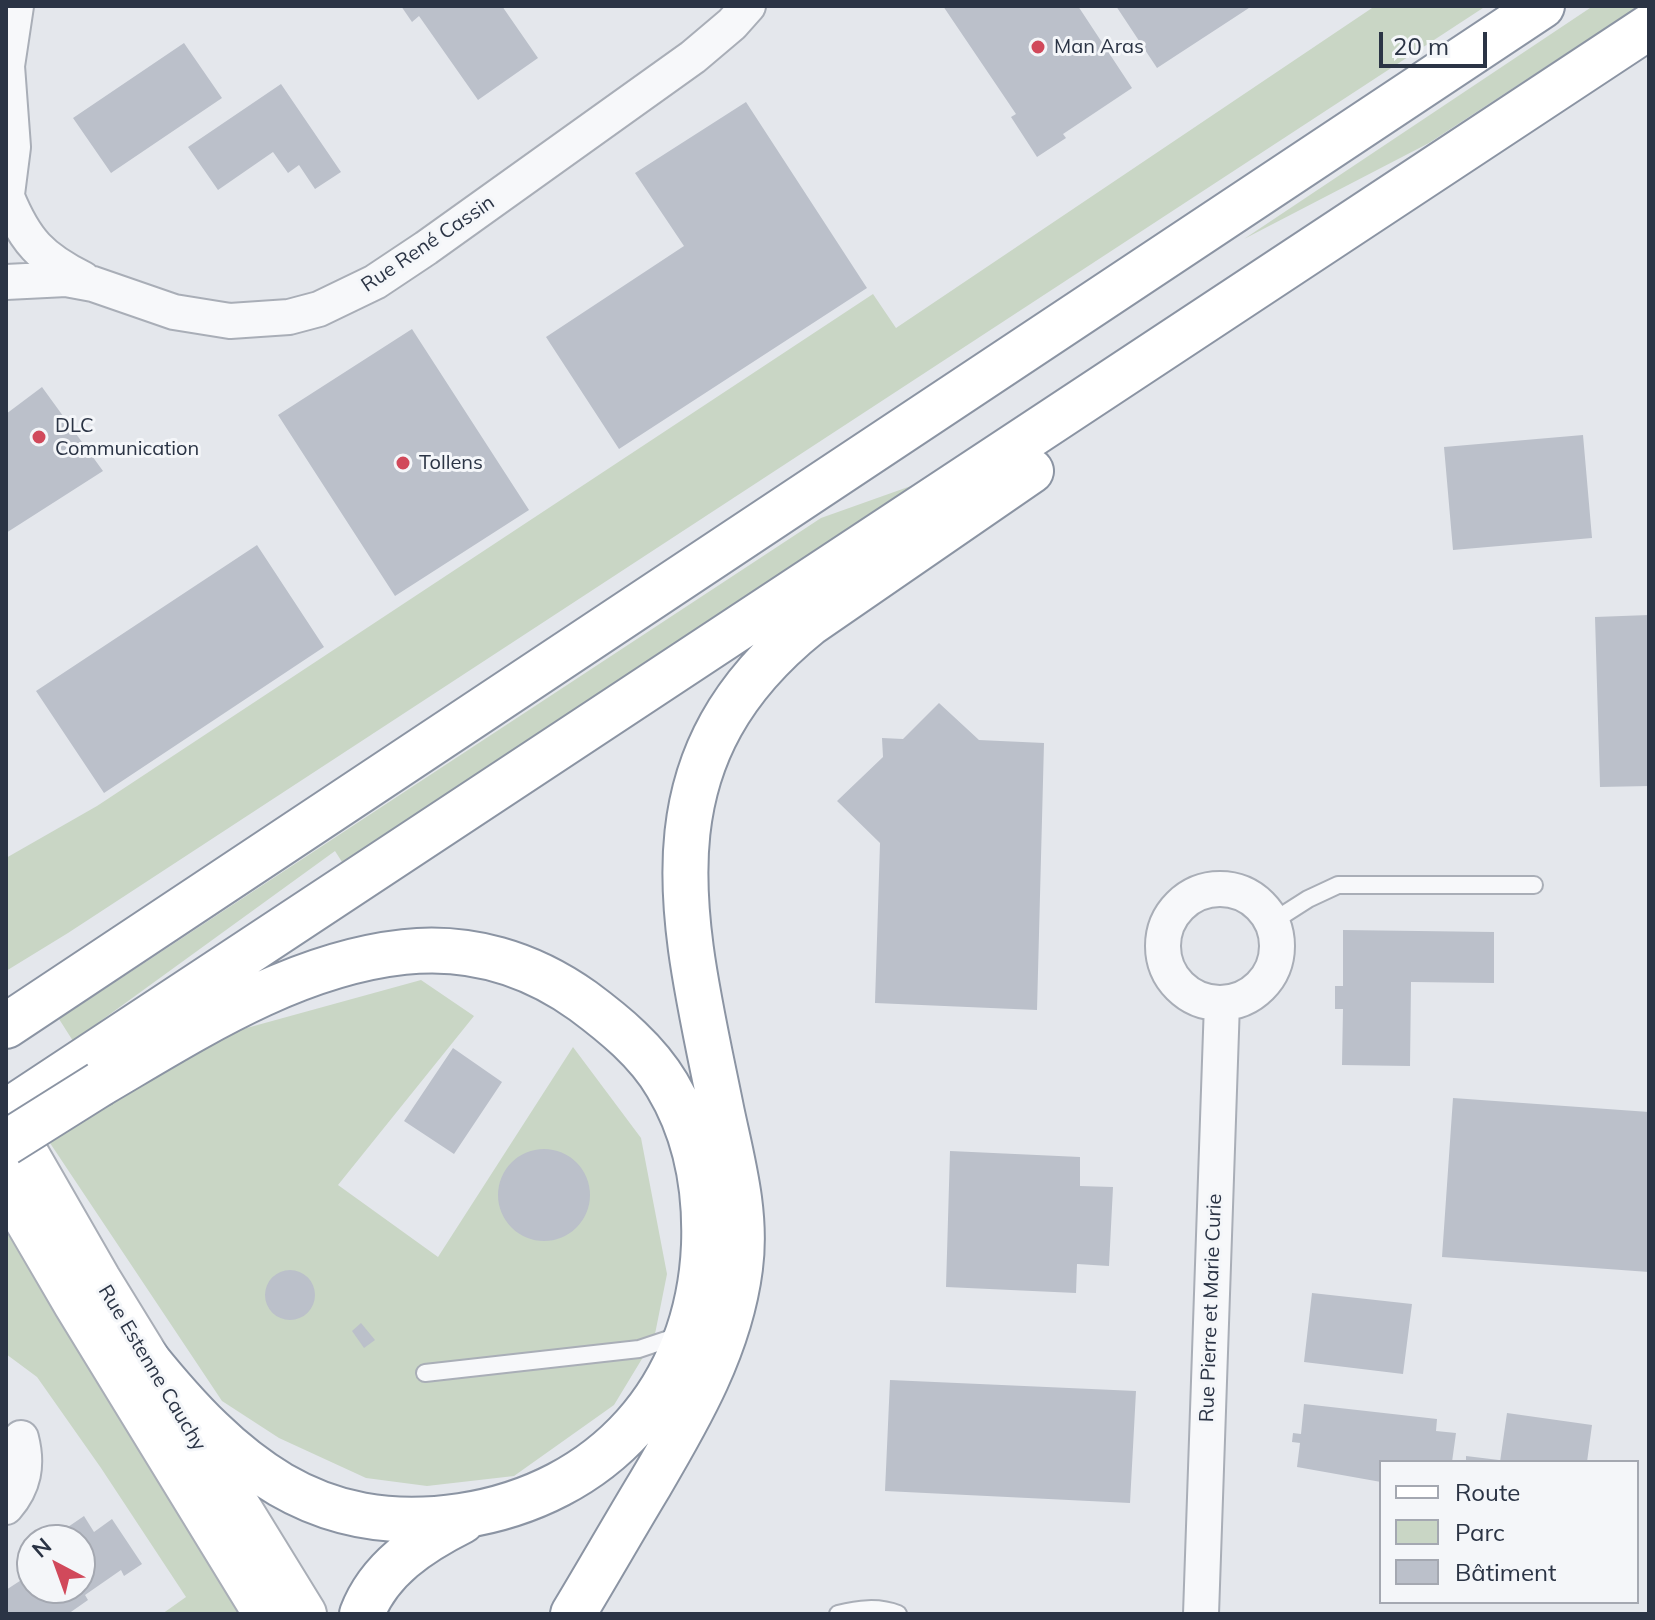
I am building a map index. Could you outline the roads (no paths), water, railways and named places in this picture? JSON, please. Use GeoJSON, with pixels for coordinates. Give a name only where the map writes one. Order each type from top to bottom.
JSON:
{"type":"FeatureCollection","features":[{"type":"Feature","properties":{"kind":"main road"},"geometry":{"type":"LineString","coordinates":[[19,1001],[261,856],[1542,6]]}},
{"type":"Feature","properties":{"kind":"main road"},"geometry":{"type":"LineString","coordinates":[[6,1143],[90,1074],[1649,27]]}},
{"type":"Feature","properties":{"kind":"main road"},"geometry":{"type":"LineString","coordinates":[[573,1614],[705,1385],[725,1331],[740,1270],[739,1194],[692,958],[684,865],[686,835],[701,773],[722,722],[738,695],[782,646],[809,624],[1129,403],[1439,166]]}},
{"type":"Feature","properties":{"kind":"main road"},"geometry":{"type":"LineString","coordinates":[[6,1112],[281,987],[345,962],[407,951],[437,950],[494,957],[553,981],[604,1016],[646,1057],[665,1081],[681,1110],[699,1169],[704,1198],[703,1269],[690,1332],[664,1388],[615,1445],[567,1480],[513,1504],[483,1512],[421,1520],[374,1516],[332,1507],[262,1475],[195,1417],[146,1358]]}},
{"type":"Feature","properties":{"kind":"main road","name":"Rue Estenne Cauchy"},"geometry":{"type":"LineString","coordinates":[[6,1119],[146,1358],[304,1614]]}},
{"type":"Feature","properties":{"kind":"main road","name":"Rue Estenne Cauchy"},"geometry":{"type":"LineString","coordinates":[[6,1184],[84,1318],[266,1614]]}},
{"type":"Feature","properties":{"kind":"main road"},"geometry":{"type":"LineString","coordinates":[[362,1614],[385,1575],[412,1550],[444,1530],[483,1512]]}},
{"type":"Feature","properties":{"kind":"street"},"geometry":{"type":"LineString","coordinates":[[16,6],[7,65],[13,147],[7,200],[20,227],[37,247],[57,266],[93,284]]}},
{"type":"Feature","properties":{"kind":"street","name":"Rue René Cassin"},"geometry":{"type":"LineString","coordinates":[[6,282],[66,279],[117,290],[174,312],[230,321],[289,317],[319,309],[349,297],[426,248],[693,57],[748,6]]}},
{"type":"Feature","properties":{"kind":"street"},"geometry":{"type":"LineString","coordinates":[[1226,889],[1250,897],[1263,908],[1272,922],[1277,947],[1270,972],[1260,986],[1247,996],[1222,1003],[1198,998],[1184,990],[1166,964],[1164,932],[1181,904],[1194,895],[1226,889]]}},
{"type":"Feature","properties":{"kind":"street","name":"Rue Pierre et Marie Curie"},"geometry":{"type":"LineString","coordinates":[[1201,1614],[1222,1003]]}},
{"type":"Feature","properties":{"kind":"street"},"geometry":{"type":"LineString","coordinates":[[6,1507],[18,1490],[25,1472],[21,1438]]}},
{"type":"Feature","properties":{"kind":"lane"},"geometry":{"type":"LineString","coordinates":[[1272,922],[1308,899],[1338,885],[1534,885]]}},
{"type":"Feature","properties":{"kind":"lane"},"geometry":{"type":"LineString","coordinates":[[425,1373],[639,1349],[690,1332]]}},
{"type":"Feature","properties":{"kind":"lane"},"geometry":{"type":"LineString","coordinates":[[838,1614],[867,1609],[898,1614]]}},
{"type":"Feature","properties":{"kind":"place","name":"Man Aras"},"geometry":{"type":"Point","coordinates":[1038,47]}},
{"type":"Feature","properties":{"kind":"place","name":"DLC Communication"},"geometry":{"type":"Point","coordinates":[39,437]}},
{"type":"Feature","properties":{"kind":"place","name":"Tollens"},"geometry":{"type":"Point","coordinates":[403,463]}}]}
